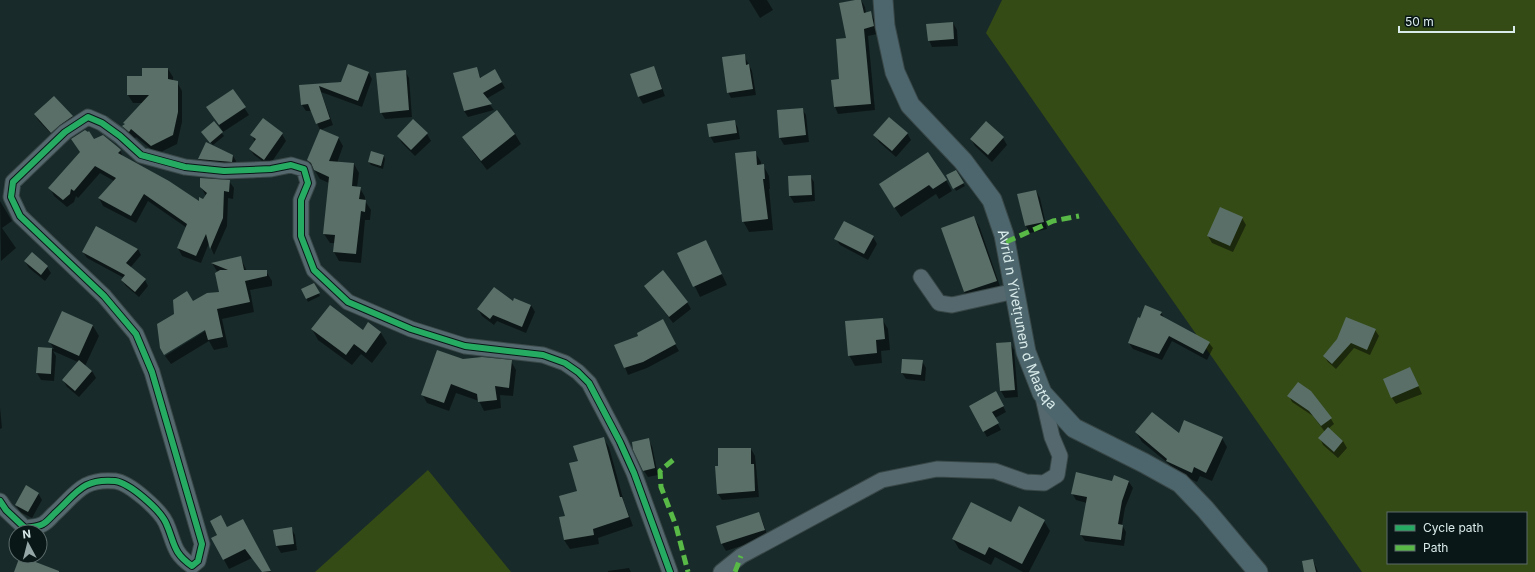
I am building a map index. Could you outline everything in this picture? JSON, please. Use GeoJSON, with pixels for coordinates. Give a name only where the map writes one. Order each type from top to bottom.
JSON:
{"type":"FeatureCollection","features":[{"type":"Feature","properties":{"kind":"main road","name":"Avrid n Yivetṛunen d Maatqa"},"geometry":{"type":"LineString","coordinates":[[882,0],[885,26],[895,72],[910,105],[962,161],[992,200],[1004,235],[1026,352],[1042,393],[1074,428],[1180,483],[1205,509],[1258,572]]}},
{"type":"Feature","properties":{"kind":"street"},"geometry":{"type":"LineString","coordinates":[[0,501],[6,510],[25,528],[43,524],[75,492],[96,481],[117,481],[133,489],[156,509],[166,522],[174,548],[182,559],[192,566],[198,560],[202,544],[152,372],[136,334],[104,296],[20,216],[11,197],[13,182],[65,132],[88,117],[102,123],[120,136],[140,155],[185,167],[224,171],[271,169],[291,165],[304,169],[308,183],[301,200],[301,236],[314,270],[348,302],[424,334],[465,346],[544,355],[564,363],[578,372],[589,383],[620,442],[634,473],[670,572]]}},
{"type":"Feature","properties":{"kind":"street"},"geometry":{"type":"LineString","coordinates":[[921,277],[939,302],[952,305],[1015,291]]}},
{"type":"Feature","properties":{"kind":"street"},"geometry":{"type":"LineString","coordinates":[[721,572],[741,556],[882,480],[937,469],[995,471],[1026,482],[1044,483],[1056,475],[1060,456],[1052,437],[1042,393]]}},
{"type":"Feature","properties":{"kind":"green space"},"geometry":{"type":"Polygon","coordinates":[[[1002,0],[1535,0],[1535,572],[1362,572],[986,33],[1002,0]]]}},
{"type":"Feature","properties":{"kind":"green space"},"geometry":{"type":"Polygon","coordinates":[[[428,470],[511,572],[315,572],[428,470]]]}},
{"type":"Feature","properties":{"kind":"building"},"geometry":{"type":"Polygon","coordinates":[[[861,0],[864,13],[871,11],[874,26],[864,29],[871,104],[834,107],[831,80],[839,79],[836,39],[846,38],[839,3],[861,0]]]}},
{"type":"Feature","properties":{"kind":"building"},"geometry":{"type":"Polygon","coordinates":[[[953,22],[954,39],[928,41],[926,24],[953,22]]]}},
{"type":"Feature","properties":{"kind":"building"},"geometry":{"type":"Polygon","coordinates":[[[745,54],[746,65],[749,64],[753,89],[727,93],[722,57],[745,54]]]}},
{"type":"Feature","properties":{"kind":"building"},"geometry":{"type":"Polygon","coordinates":[[[348,64],[369,72],[358,101],[319,86],[330,119],[316,124],[308,104],[301,105],[299,85],[341,82],[348,64]]]}},
{"type":"Feature","properties":{"kind":"building"},"geometry":{"type":"Polygon","coordinates":[[[654,66],[662,89],[638,97],[630,74],[654,66]]]}},
{"type":"Feature","properties":{"kind":"building"},"geometry":{"type":"Polygon","coordinates":[[[477,67],[480,78],[495,69],[502,82],[483,93],[492,104],[464,111],[453,73],[477,67]]]}},
{"type":"Feature","properties":{"kind":"building"},"geometry":{"type":"Polygon","coordinates":[[[142,68],[168,68],[168,79],[178,81],[178,112],[173,135],[151,146],[131,129],[129,132],[122,126],[125,124],[123,123],[149,95],[127,95],[127,76],[142,76],[142,68]]]}},
{"type":"Feature","properties":{"kind":"building"},"geometry":{"type":"Polygon","coordinates":[[[406,70],[409,110],[380,113],[376,73],[406,70]]]}},
{"type":"Feature","properties":{"kind":"building"},"geometry":{"type":"Polygon","coordinates":[[[233,89],[246,107],[219,125],[206,107],[233,89]]]}},
{"type":"Feature","properties":{"kind":"building"},"geometry":{"type":"Polygon","coordinates":[[[54,96],[73,116],[51,133],[34,114],[54,96]]]}},
{"type":"Feature","properties":{"kind":"building"},"geometry":{"type":"Polygon","coordinates":[[[803,108],[806,135],[779,138],[777,110],[803,108]]]}},
{"type":"Feature","properties":{"kind":"building"},"geometry":{"type":"Polygon","coordinates":[[[497,110],[515,134],[481,161],[462,137],[497,110]]]}},
{"type":"Feature","properties":{"kind":"building"},"geometry":{"type":"Polygon","coordinates":[[[889,117],[908,133],[892,151],[873,135],[889,117]]]}},
{"type":"Feature","properties":{"kind":"building"},"geometry":{"type":"Polygon","coordinates":[[[263,118],[283,133],[264,160],[249,149],[256,139],[250,135],[263,118]]]}},
{"type":"Feature","properties":{"kind":"building"},"geometry":{"type":"Polygon","coordinates":[[[413,119],[428,133],[411,150],[397,136],[413,119]]]}},
{"type":"Feature","properties":{"kind":"building"},"geometry":{"type":"Polygon","coordinates":[[[735,120],[737,133],[709,137],[707,124],[735,120]]]}},
{"type":"Feature","properties":{"kind":"building"},"geometry":{"type":"Polygon","coordinates":[[[214,121],[223,132],[210,143],[201,132],[214,121]]]}},
{"type":"Feature","properties":{"kind":"building"},"geometry":{"type":"Polygon","coordinates":[[[986,121],[1004,137],[988,155],[970,139],[986,121]]]}},
{"type":"Feature","properties":{"kind":"building"},"geometry":{"type":"Polygon","coordinates":[[[320,129],[339,137],[329,161],[354,163],[352,186],[361,187],[359,199],[366,200],[365,212],[361,211],[356,254],[333,252],[335,235],[323,234],[329,177],[314,170],[311,163],[307,160],[320,129]]]}},
{"type":"Feature","properties":{"kind":"building"},"geometry":{"type":"Polygon","coordinates":[[[85,130],[88,132],[89,131],[94,139],[103,135],[121,150],[118,153],[169,181],[199,201],[199,197],[203,199],[207,193],[200,187],[200,178],[230,180],[229,192],[224,191],[223,218],[210,249],[206,234],[196,256],[177,248],[187,224],[144,194],[131,216],[98,198],[116,178],[95,166],[74,191],[71,189],[70,194],[63,200],[48,188],[80,152],[71,139],[85,130]]]}},
{"type":"Feature","properties":{"kind":"building"},"geometry":{"type":"Polygon","coordinates":[[[206,142],[233,155],[232,162],[198,159],[206,142]]]}},
{"type":"Feature","properties":{"kind":"building"},"geometry":{"type":"Polygon","coordinates":[[[371,151],[384,155],[381,166],[368,162],[371,151]]]}},
{"type":"Feature","properties":{"kind":"building"},"geometry":{"type":"Polygon","coordinates":[[[756,151],[757,165],[764,164],[765,179],[763,179],[768,219],[742,222],[735,153],[756,151]]]}},
{"type":"Feature","properties":{"kind":"building"},"geometry":{"type":"Polygon","coordinates":[[[928,152],[947,180],[933,189],[929,185],[894,208],[879,184],[928,152]]]}},
{"type":"Feature","properties":{"kind":"building"},"geometry":{"type":"Polygon","coordinates":[[[956,170],[964,183],[953,189],[946,175],[956,170]]]}},
{"type":"Feature","properties":{"kind":"building"},"geometry":{"type":"Polygon","coordinates":[[[811,175],[812,195],[789,196],[788,176],[811,175]]]}},
{"type":"Feature","properties":{"kind":"building"},"geometry":{"type":"Polygon","coordinates":[[[1036,190],[1044,222],[1025,226],[1017,194],[1036,190]]]}},
{"type":"Feature","properties":{"kind":"building"},"geometry":{"type":"Polygon","coordinates":[[[1220,207],[1243,217],[1230,246],[1207,236],[1220,207]]]}},
{"type":"Feature","properties":{"kind":"building"},"geometry":{"type":"Polygon","coordinates":[[[974,216],[997,281],[964,292],[941,228],[974,216]]]}},
{"type":"Feature","properties":{"kind":"building"},"geometry":{"type":"Polygon","coordinates":[[[844,221],[874,236],[864,254],[834,239],[844,221]]]}},
{"type":"Feature","properties":{"kind":"building"},"geometry":{"type":"Polygon","coordinates":[[[96,226],[138,249],[126,263],[146,279],[135,292],[121,280],[125,275],[82,252],[96,226]]]}},
{"type":"Feature","properties":{"kind":"building"},"geometry":{"type":"Polygon","coordinates":[[[706,240],[722,274],[693,287],[677,253],[706,240]]]}},
{"type":"Feature","properties":{"kind":"building"},"geometry":{"type":"Polygon","coordinates":[[[32,252],[48,266],[41,275],[24,261],[32,252]]]}},
{"type":"Feature","properties":{"kind":"building"},"geometry":{"type":"Polygon","coordinates":[[[241,256],[244,270],[267,270],[267,276],[245,281],[250,302],[217,309],[223,337],[208,340],[205,330],[164,355],[160,348],[157,324],[174,314],[173,300],[187,291],[193,301],[207,293],[219,292],[215,273],[220,270],[228,270],[211,263],[241,256]]]}},
{"type":"Feature","properties":{"kind":"building"},"geometry":{"type":"Polygon","coordinates":[[[663,270],[688,302],[669,317],[644,286],[663,270]]]}},
{"type":"Feature","properties":{"kind":"building"},"geometry":{"type":"Polygon","coordinates":[[[314,283],[320,293],[306,299],[301,289],[314,283]]]}},
{"type":"Feature","properties":{"kind":"building"},"geometry":{"type":"Polygon","coordinates":[[[494,287],[513,301],[514,298],[531,305],[522,327],[493,315],[490,319],[477,309],[494,287]]]}},
{"type":"Feature","properties":{"kind":"building"},"geometry":{"type":"Polygon","coordinates":[[[330,305],[363,330],[368,322],[381,332],[366,353],[354,344],[346,355],[311,329],[330,305]]]}},
{"type":"Feature","properties":{"kind":"building"},"geometry":{"type":"Polygon","coordinates":[[[1145,305],[1162,312],[1160,315],[1210,342],[1203,354],[1169,336],[1159,354],[1128,343],[1138,317],[1140,318],[1145,305]]]}},
{"type":"Feature","properties":{"kind":"building"},"geometry":{"type":"Polygon","coordinates":[[[62,311],[93,325],[79,356],[48,342],[62,311]]]}},
{"type":"Feature","properties":{"kind":"building"},"geometry":{"type":"Polygon","coordinates":[[[1346,317],[1376,329],[1367,350],[1351,343],[1332,364],[1323,356],[1337,339],[1346,317]]]}},
{"type":"Feature","properties":{"kind":"building"},"geometry":{"type":"Polygon","coordinates":[[[883,318],[885,339],[876,340],[877,353],[848,356],[845,321],[883,318]]]}},
{"type":"Feature","properties":{"kind":"building"},"geometry":{"type":"Polygon","coordinates":[[[663,319],[676,344],[643,362],[624,368],[614,345],[638,336],[637,333],[663,319]]]}},
{"type":"Feature","properties":{"kind":"building"},"geometry":{"type":"Polygon","coordinates":[[[1011,342],[1015,390],[1000,391],[996,343],[1011,342]]]}},
{"type":"Feature","properties":{"kind":"building"},"geometry":{"type":"Polygon","coordinates":[[[38,347],[52,348],[51,374],[36,373],[38,347]]]}},
{"type":"Feature","properties":{"kind":"building"},"geometry":{"type":"Polygon","coordinates":[[[437,350],[463,359],[482,357],[512,360],[509,388],[495,386],[497,400],[478,402],[477,394],[451,384],[444,403],[421,395],[437,350]]]}},
{"type":"Feature","properties":{"kind":"building"},"geometry":{"type":"Polygon","coordinates":[[[902,359],[923,360],[921,375],[901,373],[902,359]]]}},
{"type":"Feature","properties":{"kind":"building"},"geometry":{"type":"Polygon","coordinates":[[[79,360],[92,371],[75,391],[62,380],[79,360]]]}},
{"type":"Feature","properties":{"kind":"building"},"geometry":{"type":"Polygon","coordinates":[[[1410,367],[1419,386],[1391,398],[1383,379],[1410,367]]]}},
{"type":"Feature","properties":{"kind":"building"},"geometry":{"type":"Polygon","coordinates":[[[1298,382],[1311,391],[1332,418],[1321,426],[1309,411],[1287,396],[1298,382]]]}},
{"type":"Feature","properties":{"kind":"building"},"geometry":{"type":"Polygon","coordinates":[[[996,391],[1004,406],[992,412],[999,423],[983,432],[969,406],[996,391]]]}},
{"type":"Feature","properties":{"kind":"building"},"geometry":{"type":"Polygon","coordinates":[[[1152,412],[1179,433],[1184,420],[1223,437],[1206,473],[1194,467],[1192,473],[1166,461],[1167,459],[1135,432],[1152,412]]]}},
{"type":"Feature","properties":{"kind":"building"},"geometry":{"type":"Polygon","coordinates":[[[1328,427],[1343,441],[1334,452],[1318,438],[1328,427]]]}},
{"type":"Feature","properties":{"kind":"building"},"geometry":{"type":"Polygon","coordinates":[[[604,437],[620,497],[622,497],[629,517],[593,529],[594,535],[564,540],[559,517],[565,516],[559,496],[577,491],[569,463],[578,461],[573,446],[604,437]]]}},
{"type":"Feature","properties":{"kind":"building"},"geometry":{"type":"Polygon","coordinates":[[[649,438],[655,468],[643,471],[633,450],[632,442],[649,438]]]}},
{"type":"Feature","properties":{"kind":"building"},"geometry":{"type":"Polygon","coordinates":[[[718,448],[751,448],[751,464],[754,464],[755,491],[717,494],[715,466],[718,466],[718,448]]]}},
{"type":"Feature","properties":{"kind":"building"},"geometry":{"type":"Polygon","coordinates":[[[1076,472],[1112,481],[1114,475],[1129,481],[1122,501],[1118,524],[1123,525],[1121,540],[1080,535],[1087,497],[1071,494],[1076,472]]]}},
{"type":"Feature","properties":{"kind":"building"},"geometry":{"type":"Polygon","coordinates":[[[26,485],[39,493],[28,512],[15,505],[26,485]]]}},
{"type":"Feature","properties":{"kind":"building"},"geometry":{"type":"Polygon","coordinates":[[[971,502],[1011,522],[1019,506],[1045,520],[1022,564],[989,547],[985,555],[952,539],[971,502]]]}},
{"type":"Feature","properties":{"kind":"building"},"geometry":{"type":"Polygon","coordinates":[[[759,512],[765,530],[721,544],[716,526],[759,512]]]}},
{"type":"Feature","properties":{"kind":"building"},"geometry":{"type":"Polygon","coordinates":[[[221,515],[227,527],[243,519],[271,571],[262,572],[245,549],[223,560],[211,538],[217,535],[210,521],[221,515]]]}},
{"type":"Feature","properties":{"kind":"building"},"geometry":{"type":"Polygon","coordinates":[[[292,527],[294,544],[276,546],[273,530],[292,527]]]}},
{"type":"Feature","properties":{"kind":"building"},"geometry":{"type":"Polygon","coordinates":[[[1313,559],[1316,572],[1304,572],[1302,561],[1313,559]]]}},
{"type":"Feature","properties":{"kind":"building"},"geometry":{"type":"Polygon","coordinates":[[[17,564],[41,564],[59,571],[59,572],[14,572],[17,564]]]}},
{"type":"Feature","properties":{"kind":"marked path"},"geometry":{"type":"LineString","coordinates":[[1006,242],[1053,221],[1079,216]]}},
{"type":"Feature","properties":{"kind":"marked path"},"geometry":{"type":"LineString","coordinates":[[673,460],[660,471],[661,487],[676,526],[688,572]]}},
{"type":"Feature","properties":{"kind":"marked path"},"geometry":{"type":"LineString","coordinates":[[735,572],[741,556]]}},
{"type":"Feature","properties":{"kind":"cycle path"},"geometry":{"type":"LineString","coordinates":[[0,501],[6,510],[25,528],[34,527],[46,522],[74,494],[87,485],[95,482],[115,481],[136,492],[158,511],[166,523],[177,552],[186,561],[192,566],[198,561],[202,544],[152,372],[136,334],[104,296],[20,216],[11,197],[13,182],[65,132],[88,117],[102,123],[120,136],[141,155],[185,167],[224,171],[271,169],[291,165],[304,169],[308,183],[301,200],[301,236],[314,270],[348,302],[411,329],[465,346],[543,355],[565,363],[578,372],[589,383],[620,442],[634,473],[670,572]]}}]}
